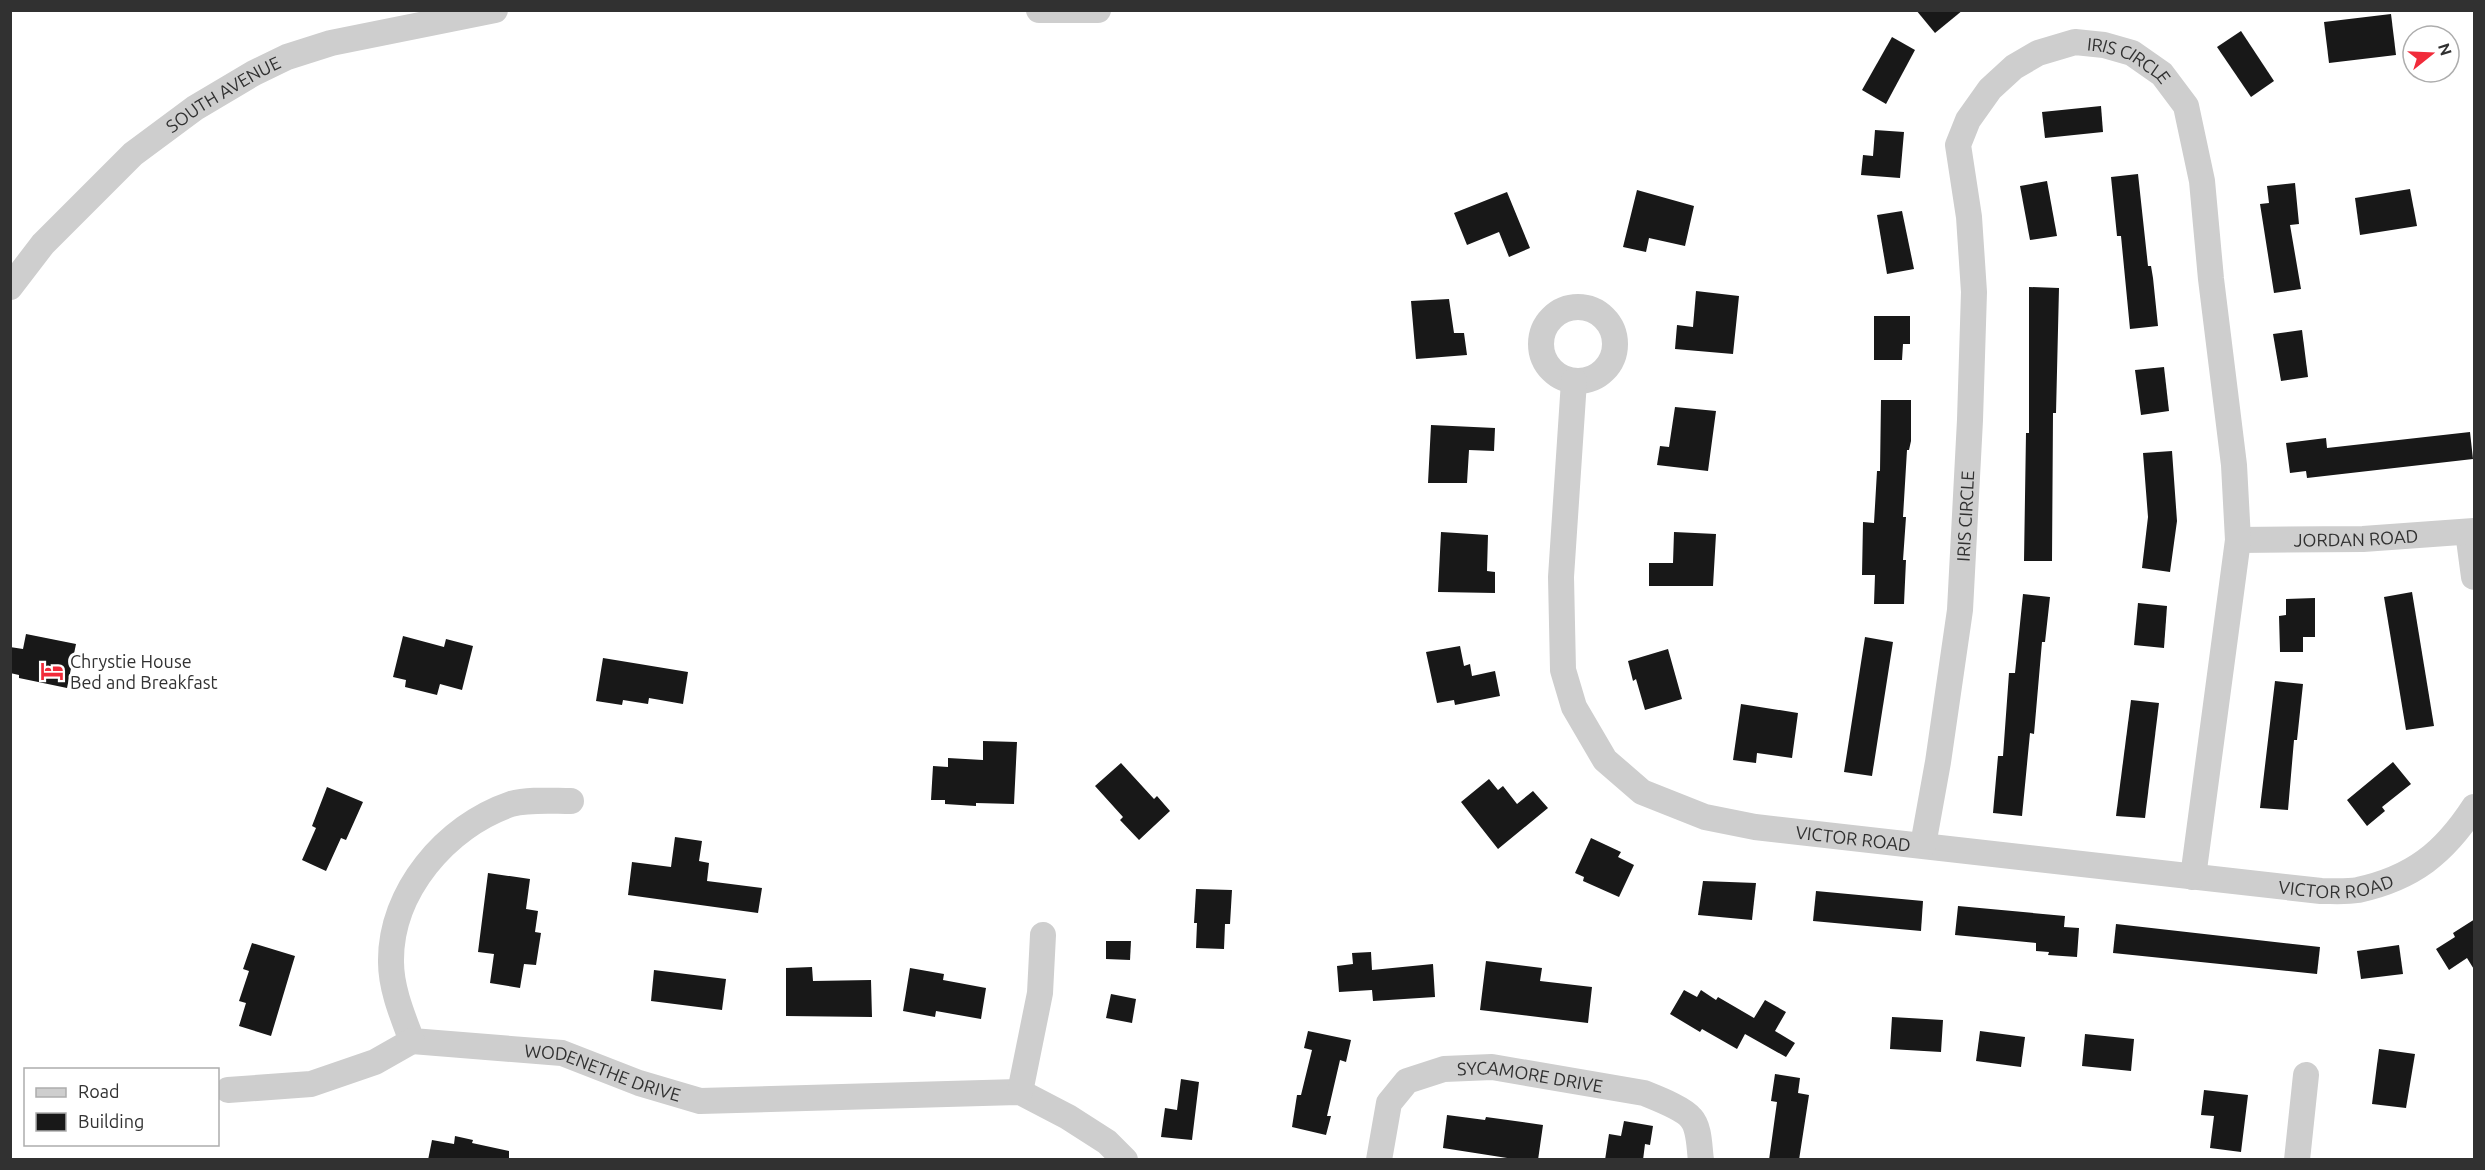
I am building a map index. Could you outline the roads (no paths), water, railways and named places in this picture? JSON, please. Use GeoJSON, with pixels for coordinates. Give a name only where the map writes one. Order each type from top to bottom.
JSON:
{"type":"FeatureCollection","features":[{"type":"Feature","properties":{"kind":"street","name":"SOUTH AVENUE"},"geometry":{"type":"LineString","coordinates":[[10,287],[43,244],[133,154],[195,108],[254,73],[286,57],[331,43],[495,10]]}},
{"type":"Feature","properties":{"kind":"street"},"geometry":{"type":"LineString","coordinates":[[1039,10],[1098,10]]}},
{"type":"Feature","properties":{"kind":"street","name":"IRIS CIRCLE"},"geometry":{"type":"LineString","coordinates":[[1923,845],[1938,762],[1960,610],[1970,420],[1974,292],[1969,217],[1958,145],[1968,120],[1990,89],[2014,67],[2038,53],[2075,42],[2104,45],[2132,53],[2163,74],[2186,106],[2202,181],[2211,279],[2234,465],[2238,540],[2193,877]]}},
{"type":"Feature","properties":{"kind":"street","name":"VICTOR ROAD"},"geometry":{"type":"LineString","coordinates":[[1574,381],[1561,577],[1563,670],[1574,707],[1605,760],[1642,792],[1705,817],[1755,827],[2321,891],[2356,891],[2402,876],[2438,853],[2459,831],[2475,807]]}},
{"type":"Feature","properties":{"kind":"street"},"geometry":{"type":"LineString","coordinates":[[2471,532],[2475,577]]}},
{"type":"Feature","properties":{"kind":"street","name":"JORDAN ROAD"},"geometry":{"type":"LineString","coordinates":[[2238,540],[2363,539],[2471,532]]}},
{"type":"Feature","properties":{"kind":"street"},"geometry":{"type":"LineString","coordinates":[[228,1090],[311,1084],[375,1062],[412,1041],[399,1005],[391,963],[397,916],[407,894],[443,846],[477,819],[514,804],[571,801]]}},
{"type":"Feature","properties":{"kind":"street"},"geometry":{"type":"LineString","coordinates":[[1020,1092],[1040,993],[1043,935]]}},
{"type":"Feature","properties":{"kind":"street","name":"WODENETHE DRIVE"},"geometry":{"type":"LineString","coordinates":[[412,1041],[562,1053],[639,1083],[700,1101],[1020,1092],[1068,1117],[1107,1142],[1125,1160]]}},
{"type":"Feature","properties":{"kind":"street","name":"SYCAMORE DRIVE"},"geometry":{"type":"LineString","coordinates":[[1379,1160],[1389,1103],[1407,1081],[1444,1069],[1492,1066],[1644,1093],[1691,1117],[1697,1131],[1701,1160]]}},
{"type":"Feature","properties":{"kind":"street"},"geometry":{"type":"LineString","coordinates":[[2297,1160],[2306,1075]]}},
{"type":"Feature","properties":{"kind":"place","name":"Chrystie House Bed and Breakfast"},"geometry":{"type":"Point","coordinates":[52,671]}}]}
